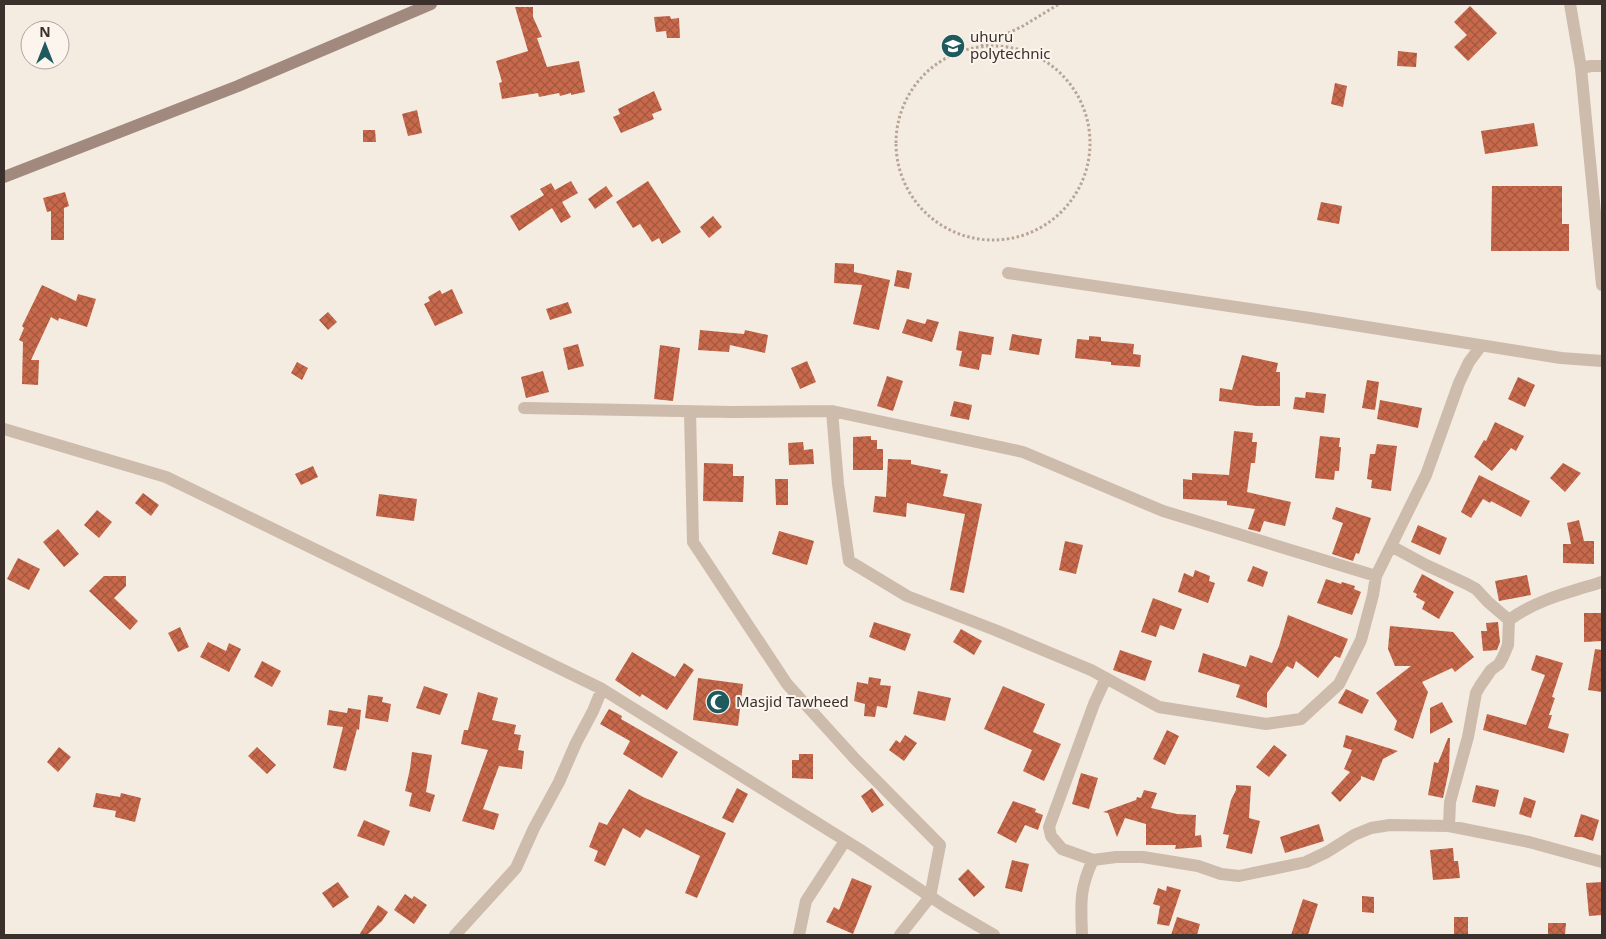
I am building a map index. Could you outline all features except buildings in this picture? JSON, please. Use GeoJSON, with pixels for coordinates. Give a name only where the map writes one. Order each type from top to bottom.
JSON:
{"type":"FeatureCollection","features":[{"type":"Feature","properties":{"kind":"street"},"geometry":{"type":"LineString","coordinates":[[4,177],[238,86],[431,4]]}},
{"type":"Feature","properties":{"kind":"street"},"geometry":{"type":"LineString","coordinates":[[1570,4],[1581,68],[1602,284]]}},
{"type":"Feature","properties":{"kind":"street"},"geometry":{"type":"LineString","coordinates":[[1581,68],[1602,66]]}},
{"type":"Feature","properties":{"kind":"street"},"geometry":{"type":"LineString","coordinates":[[1008,273],[1561,358],[1602,361]]}},
{"type":"Feature","properties":{"kind":"street"},"geometry":{"type":"LineString","coordinates":[[832,411],[838,484],[849,561],[907,596],[1091,670],[1159,707],[1266,724],[1301,719],[1339,684],[1361,640],[1376,576],[1426,475],[1459,383],[1469,362],[1481,346]]}},
{"type":"Feature","properties":{"kind":"street"},"geometry":{"type":"LineString","coordinates":[[524,408],[690,412],[832,411],[1023,452],[1163,512],[1376,576]]}},
{"type":"Feature","properties":{"kind":"street"},"geometry":{"type":"LineString","coordinates":[[690,412],[693,542],[787,684],[856,760],[940,844],[930,896],[900,935]]}},
{"type":"Feature","properties":{"kind":"street"},"geometry":{"type":"LineString","coordinates":[[4,429],[166,477],[602,689],[994,935]]}},
{"type":"Feature","properties":{"kind":"street"},"geometry":{"type":"LineString","coordinates":[[1391,546],[1476,589],[1509,620]]}},
{"type":"Feature","properties":{"kind":"street"},"geometry":{"type":"LineString","coordinates":[[1509,620],[1538,603],[1602,582]]}},
{"type":"Feature","properties":{"kind":"street"},"geometry":{"type":"LineString","coordinates":[[1449,826],[1450,802],[1468,737],[1476,693],[1491,670],[1499,664],[1503,657],[1508,645],[1509,620]]}},
{"type":"Feature","properties":{"kind":"street"},"geometry":{"type":"LineString","coordinates":[[1106,678],[1091,713],[1050,827],[1051,836],[1062,849],[1093,860],[1116,857],[1143,857],[1198,866],[1221,874],[1239,876],[1306,862],[1327,852],[1354,835],[1371,828],[1390,825],[1449,826],[1529,842],[1602,862]]}},
{"type":"Feature","properties":{"kind":"street"},"geometry":{"type":"LineString","coordinates":[[455,935],[516,868],[534,828],[559,782],[576,743],[594,712],[602,689]]}},
{"type":"Feature","properties":{"kind":"street"},"geometry":{"type":"LineString","coordinates":[[799,935],[806,901],[845,841]]}},
{"type":"Feature","properties":{"kind":"street"},"geometry":{"type":"LineString","coordinates":[[1082,935],[1081,901],[1085,878],[1093,860]]}},
{"type":"Feature","properties":{"kind":"path"},"geometry":{"type":"LineString","coordinates":[[980,46],[1013,47],[1044,59],[1069,81],[1085,110],[1091,142],[1086,174],[1070,204],[1047,225],[1018,237],[986,240],[956,233],[929,217],[908,193],[897,164],[895,133],[903,103],[922,75],[948,56],[980,46],[1022,26],[1059,4]]}},
{"type":"Feature","properties":{"kind":"place","name":"uhuru polytechnic"},"geometry":{"type":"Point","coordinates":[953,46]}},
{"type":"Feature","properties":{"kind":"place","name":"Masjid Tawheed"},"geometry":{"type":"Point","coordinates":[718,702]}}]}
